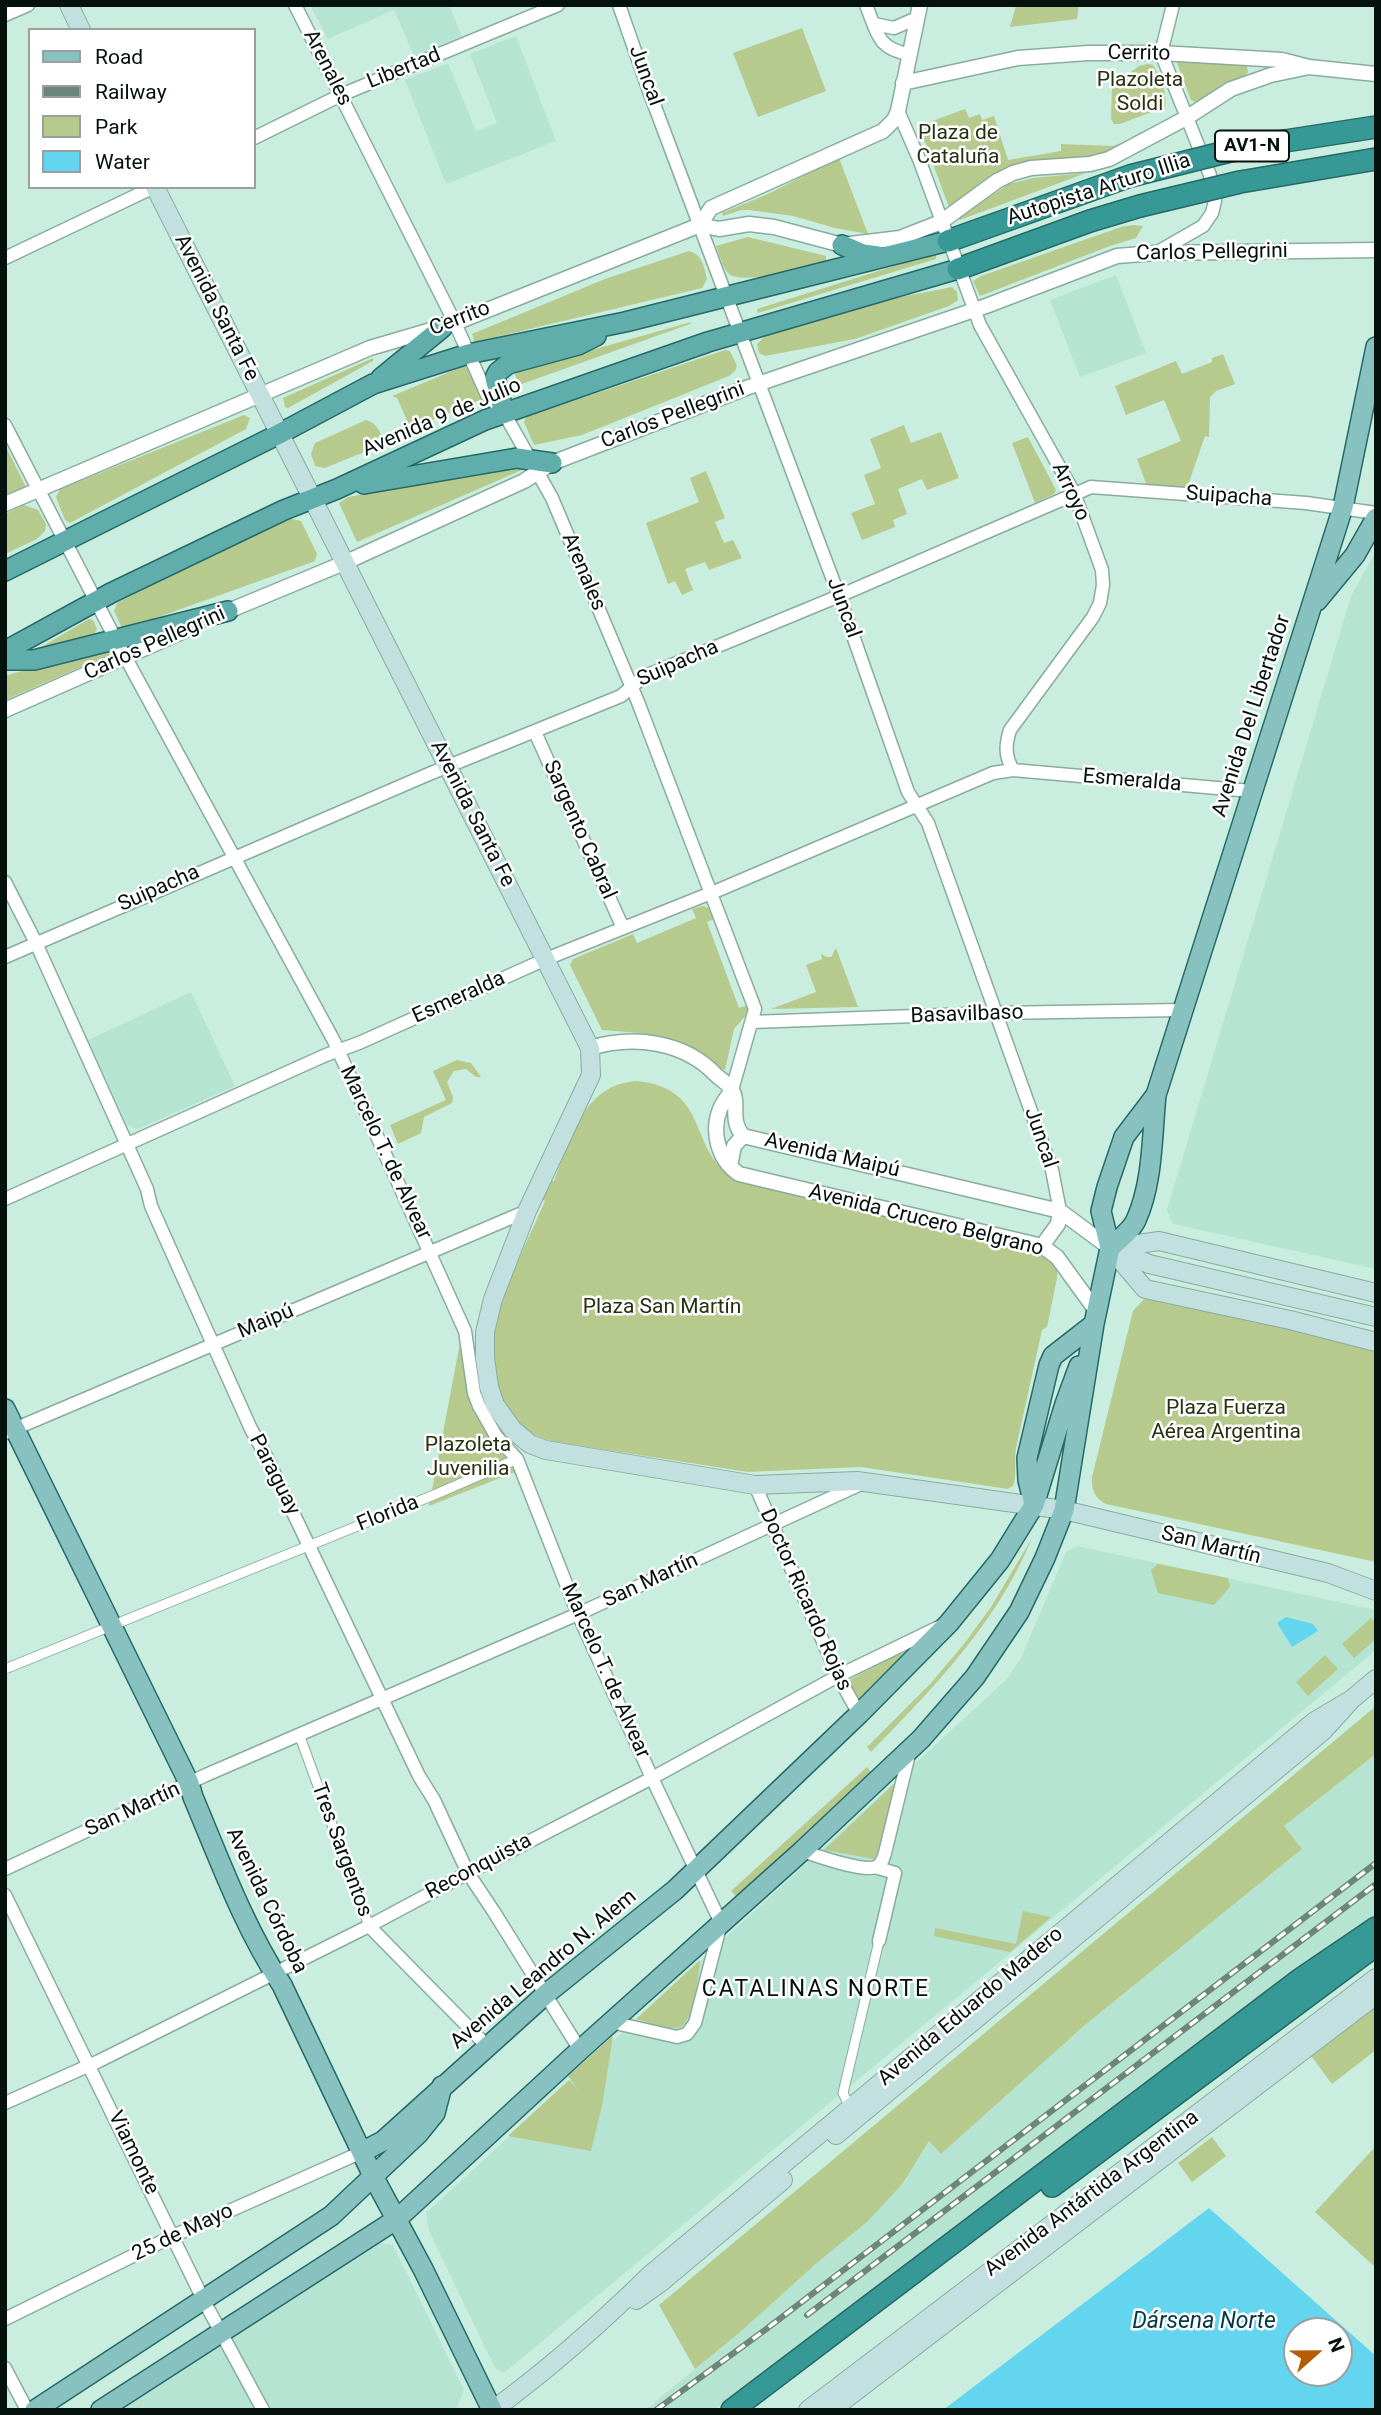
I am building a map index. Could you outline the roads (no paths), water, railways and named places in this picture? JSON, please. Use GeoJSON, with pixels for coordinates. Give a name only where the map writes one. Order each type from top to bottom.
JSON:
{"type":"FeatureCollection","features":[{"type":"Feature","properties":{"kind":"highway","name":"Autopista Arturo Illia"},"geometry":{"type":"LineString","coordinates":[[945,231],[1130,176],[1246,147],[1376,127]]}},
{"type":"Feature","properties":{"kind":"highway","name":"Autopista Arturo Illia"},"geometry":{"type":"LineString","coordinates":[[958,269],[1090,221],[1140,206],[1240,182],[1376,159]]}},
{"type":"Feature","properties":{"kind":"highway","name":"Avenida 9 de Julio"},"geometry":{"type":"LineString","coordinates":[[5,571],[373,384],[468,354],[625,322],[886,256],[945,231]]}},
{"type":"Feature","properties":{"kind":"highway"},"geometry":{"type":"LineString","coordinates":[[842,245],[863,254],[886,256]]}},
{"type":"Feature","properties":{"kind":"highway","name":"Avenida 9 de Julio"},"geometry":{"type":"LineString","coordinates":[[5,651],[96,601],[312,498],[485,420],[741,332],[958,269]]}},
{"type":"Feature","properties":{"kind":"highway"},"geometry":{"type":"LineString","coordinates":[[504,413],[495,378],[504,366],[578,345],[625,322]]}},
{"type":"Feature","properties":{"kind":"highway"},"geometry":{"type":"LineString","coordinates":[[373,384],[448,325]]}},
{"type":"Feature","properties":{"kind":"highway"},"geometry":{"type":"LineString","coordinates":[[337,489],[517,458],[539,465]]}},
{"type":"Feature","properties":{"kind":"highway"},"geometry":{"type":"LineString","coordinates":[[5,660],[27,661],[228,611]]}},
{"type":"Feature","properties":{"kind":"highway"},"geometry":{"type":"LineString","coordinates":[[732,2410],[1298,1981],[1376,1928]]}},
{"type":"Feature","properties":{"kind":"highway"},"geometry":{"type":"LineString","coordinates":[[755,2410],[1376,1945]]}},
{"type":"Feature","properties":{"kind":"main road"},"geometry":{"type":"LineString","coordinates":[[69,5],[80,28]]}},
{"type":"Feature","properties":{"kind":"main road","name":"Avenida Santa Fe"},"geometry":{"type":"LineString","coordinates":[[156,189],[590,1048]]}},
{"type":"Feature","properties":{"kind":"main road","name":"Avenida Del Libertador"},"geometry":{"type":"LineString","coordinates":[[1110,1248],[1136,1222],[1149,1165],[1156,1096],[1343,507],[1376,347]]}},
{"type":"Feature","properties":{"kind":"main road"},"geometry":{"type":"LineString","coordinates":[[1312,607],[1355,555],[1376,515]]}},
{"type":"Feature","properties":{"kind":"main road"},"geometry":{"type":"LineString","coordinates":[[590,1048],[591,1075],[527,1211],[489,1312],[485,1332],[485,1358],[489,1387],[495,1405],[513,1430],[537,1447],[755,1485],[866,1482]]}},
{"type":"Feature","properties":{"kind":"main road","name":"Avenida Del Libertador"},"geometry":{"type":"LineString","coordinates":[[1064,1510],[1110,1248],[1101,1211],[1124,1137],[1156,1096]]}},
{"type":"Feature","properties":{"kind":"main road"},"geometry":{"type":"LineString","coordinates":[[1110,1248],[1159,1241],[1376,1293]]}},
{"type":"Feature","properties":{"kind":"main road"},"geometry":{"type":"LineString","coordinates":[[1110,1248],[1149,1264],[1376,1317]]}},
{"type":"Feature","properties":{"kind":"main road"},"geometry":{"type":"LineString","coordinates":[[1110,1248],[1144,1289],[1290,1320],[1376,1342]]}},
{"type":"Feature","properties":{"kind":"main road"},"geometry":{"type":"LineString","coordinates":[[1034,1505],[1028,1480],[1027,1458],[1049,1366],[1054,1356],[1096,1318]]}},
{"type":"Feature","properties":{"kind":"main road","name":"Avenida Del Libertador"},"geometry":{"type":"LineString","coordinates":[[1034,1505],[1065,1404],[1096,1318]]}},
{"type":"Feature","properties":{"kind":"main road","name":"Avenida Córdoba"},"geometry":{"type":"LineString","coordinates":[[5,1409],[10,1431],[113,1627],[189,1783],[229,1882],[267,1963],[275,1974],[373,2176],[492,2410]]}},
{"type":"Feature","properties":{"kind":"main road","name":"San Martín"},"geometry":{"type":"LineString","coordinates":[[866,1482],[1064,1510],[1328,1573],[1376,1591]]}},
{"type":"Feature","properties":{"kind":"main road","name":"Avenida Leandro N. Alem"},"geometry":{"type":"LineString","coordinates":[[35,2410],[331,2216],[418,2134],[435,2113],[442,2086],[546,1994],[695,1871],[859,1714],[948,1623],[1000,1560],[1034,1505]]}},
{"type":"Feature","properties":{"kind":"main road"},"geometry":{"type":"LineString","coordinates":[[101,2410],[397,2219],[580,2050],[802,1852],[910,1749],[962,1692],[1010,1627],[1041,1567],[1064,1510]]}},
{"type":"Feature","properties":{"kind":"main road","name":"San Martín"},"geometry":{"type":"LineString","coordinates":[[1328,1573],[1376,1577]]}},
{"type":"Feature","properties":{"kind":"main road","name":"Avenida Eduardo Madero"},"geometry":{"type":"LineString","coordinates":[[492,2410],[599,2325],[660,2283],[1323,1731],[1352,1699],[1376,1679]]}},
{"type":"Feature","properties":{"kind":"main road","name":"Avenida Eduardo Madero"},"geometry":{"type":"LineString","coordinates":[[599,2325],[650,2275],[850,2107],[1315,1721],[1352,1699]]}},
{"type":"Feature","properties":{"kind":"main road","name":"Avenida Antártida Argentina"},"geometry":{"type":"LineString","coordinates":[[808,2410],[1376,1978]]}},
{"type":"Feature","properties":{"kind":"main road","name":"Avenida Antártida Argentina"},"geometry":{"type":"LineString","coordinates":[[831,2410],[1376,1995]]}},
{"type":"Feature","properties":{"kind":"main road"},"geometry":{"type":"LineString","coordinates":[[362,2152],[383,2141],[442,2086]]}},
{"type":"Feature","properties":{"kind":"street"},"geometry":{"type":"LineString","coordinates":[[5,15],[28,5]]}},
{"type":"Feature","properties":{"kind":"street","name":"Arenales"},"geometry":{"type":"LineString","coordinates":[[295,5],[341,94],[448,325],[468,354],[487,396],[504,413],[539,465],[631,685],[755,1009],[732,1090],[720,1109],[717,1133],[722,1156],[730,1166]]}},
{"type":"Feature","properties":{"kind":"street","name":"Libertad"},"geometry":{"type":"LineString","coordinates":[[256,137],[341,94],[558,5]]}},
{"type":"Feature","properties":{"kind":"street","name":"Juncal"},"geometry":{"type":"LineString","coordinates":[[619,5],[839,596],[908,792],[928,823],[1052,1170],[1060,1211]]}},
{"type":"Feature","properties":{"kind":"street"},"geometry":{"type":"LineString","coordinates":[[866,5],[878,37],[895,52],[909,54]]}},
{"type":"Feature","properties":{"kind":"street"},"geometry":{"type":"LineString","coordinates":[[1155,253],[1203,226],[1213,207],[1215,195],[1213,182],[1161,53],[1173,5]]}},
{"type":"Feature","properties":{"kind":"street"},"geometry":{"type":"LineString","coordinates":[[874,24],[894,28],[918,12]]}},
{"type":"Feature","properties":{"kind":"street"},"geometry":{"type":"LineString","coordinates":[[898,111],[918,12]]}},
{"type":"Feature","properties":{"kind":"street","name":"Cerrito"},"geometry":{"type":"LineString","coordinates":[[903,83],[1018,58],[1063,54],[1161,53],[1282,60],[1309,67],[1376,74]]}},
{"type":"Feature","properties":{"kind":"street","name":"Avenida 9 de Julio"},"geometry":{"type":"LineString","coordinates":[[700,225],[719,229],[737,225],[759,225],[842,245],[945,231],[997,181],[1013,173],[1031,168],[1097,163],[1120,154],[1244,84],[1309,67]]}},
{"type":"Feature","properties":{"kind":"street","name":"Cerrito"},"geometry":{"type":"LineString","coordinates":[[5,504],[370,348],[448,325],[700,225],[711,208],[883,131],[894,120],[898,111]]}},
{"type":"Feature","properties":{"kind":"street","name":"Arroyo"},"geometry":{"type":"LineString","coordinates":[[898,111],[919,159],[980,325],[1074,494],[1100,562],[1103,584],[1100,603],[1093,617],[1010,730],[1006,741],[1006,755],[1013,770]]}},
{"type":"Feature","properties":{"kind":"street"},"geometry":{"type":"LineString","coordinates":[[5,258],[151,189]]}},
{"type":"Feature","properties":{"kind":"street","name":"Carlos Pellegrini"},"geometry":{"type":"LineString","coordinates":[[5,710],[228,611],[344,563],[539,465],[760,383],[974,310],[1117,256],[1155,253],[1376,250]]}},
{"type":"Feature","properties":{"kind":"street","name":"Marcelo T. de Alvear"},"geometry":{"type":"LineString","coordinates":[[5,425],[115,639],[235,856],[338,1051],[465,1331],[474,1393],[479,1406],[496,1436],[517,1459],[578,1614],[721,1923]]}},
{"type":"Feature","properties":{"kind":"street","name":"Suipacha"},"geometry":{"type":"LineString","coordinates":[[5,957],[235,856],[621,696],[643,677],[1091,488],[1343,507],[1376,515]]}},
{"type":"Feature","properties":{"kind":"street","name":"Sargento Cabral"},"geometry":{"type":"LineString","coordinates":[[535,732],[623,928]]}},
{"type":"Feature","properties":{"kind":"street"},"geometry":{"type":"LineString","coordinates":[[916,804],[993,773],[1013,770]]}},
{"type":"Feature","properties":{"kind":"street","name":"Esmeralda"},"geometry":{"type":"LineString","coordinates":[[1013,770],[1251,791]]}},
{"type":"Feature","properties":{"kind":"street","name":"Esmeralda"},"geometry":{"type":"LineString","coordinates":[[5,1199],[546,959],[711,893],[916,804]]}},
{"type":"Feature","properties":{"kind":"street","name":"Paraguay"},"geometry":{"type":"LineString","coordinates":[[5,882],[36,943],[127,1144],[147,1189],[151,1206],[251,1429],[310,1546],[381,1698],[468,1873],[580,2050]]}},
{"type":"Feature","properties":{"kind":"street","name":"Basavilbaso"},"geometry":{"type":"LineString","coordinates":[[752,1023],[996,1013],[1182,1010]]}},
{"type":"Feature","properties":{"kind":"street"},"geometry":{"type":"LineString","coordinates":[[590,1048],[619,1041],[643,1042],[678,1049],[712,1070],[732,1090]]}},
{"type":"Feature","properties":{"kind":"street","name":"Avenida Maipú"},"geometry":{"type":"LineString","coordinates":[[732,1090],[736,1128],[743,1136],[1060,1211],[1110,1248]]}},
{"type":"Feature","properties":{"kind":"street"},"geometry":{"type":"LineString","coordinates":[[730,1166],[734,1146],[743,1136]]}},
{"type":"Feature","properties":{"kind":"street","name":"Avenida Crucero Belgrano"},"geometry":{"type":"LineString","coordinates":[[730,1166],[744,1176],[1042,1246],[1058,1257],[1096,1318]]}},
{"type":"Feature","properties":{"kind":"street","name":"Maipú"},"geometry":{"type":"LineString","coordinates":[[10,1431],[527,1211]]}},
{"type":"Feature","properties":{"kind":"street"},"geometry":{"type":"LineString","coordinates":[[1042,1246],[1058,1224],[1060,1211]]}},
{"type":"Feature","properties":{"kind":"street","name":"Florida"},"geometry":{"type":"LineString","coordinates":[[5,1669],[310,1546],[517,1459],[537,1447]]}},
{"type":"Feature","properties":{"kind":"street","name":"San Martín"},"geometry":{"type":"LineString","coordinates":[[5,1869],[189,1783],[578,1614],[866,1482]]}},
{"type":"Feature","properties":{"kind":"street","name":"Doctor Ricardo Rojas"},"geometry":{"type":"LineString","coordinates":[[755,1485],[838,1676],[859,1714]]}},
{"type":"Feature","properties":{"kind":"street","name":"Reconquista"},"geometry":{"type":"LineString","coordinates":[[5,2103],[90,2065],[275,1974],[652,1778],[838,1676],[948,1623]]}},
{"type":"Feature","properties":{"kind":"street","name":"Tres Sargentos"},"geometry":{"type":"LineString","coordinates":[[299,1734],[369,1926],[487,2046]]}},
{"type":"Feature","properties":{"kind":"street"},"geometry":{"type":"LineString","coordinates":[[874,1867],[881,1864],[884,1857],[910,1749]]}},
{"type":"Feature","properties":{"kind":"street"},"geometry":{"type":"LineString","coordinates":[[802,1852],[895,1873],[843,2093],[850,2107]]}},
{"type":"Feature","properties":{"kind":"street","name":"Viamonte"},"geometry":{"type":"LineString","coordinates":[[5,1895],[204,2301],[263,2410]]}},
{"type":"Feature","properties":{"kind":"street"},"geometry":{"type":"LineString","coordinates":[[611,2022],[677,2037],[687,2034],[695,2023],[721,1923]]}},
{"type":"Feature","properties":{"kind":"street","name":"25 de Mayo"},"geometry":{"type":"LineString","coordinates":[[5,2319],[173,2236],[362,2152]]}},
{"type":"Feature","properties":{"kind":"street"},"geometry":{"type":"LineString","coordinates":[[5,2368],[27,2410]]}},
{"type":"Feature","properties":{"kind":"water"},"geometry":{"type":"Polygon","coordinates":[[[1286,1617],[1313,1624],[1318,1631],[1292,1647],[1277,1623],[1286,1617]]]}},
{"type":"Feature","properties":{"kind":"water","name":"Dársena Norte"},"geometry":{"type":"Polygon","coordinates":[[[1209,2208],[1332,2317],[1283,2317],[1283,2387],[1353,2387],[1353,2336],[1376,2356],[1376,2410],[943,2410],[1209,2208]]]}},
{"type":"Feature","properties":{"kind":"railway"},"geometry":{"type":"LineString","coordinates":[[656,2410],[765,2330],[1376,1863]]}},
{"type":"Feature","properties":{"kind":"railway"},"geometry":{"type":"LineString","coordinates":[[807,2315],[1376,1884]]}},
{"type":"Feature","properties":{"kind":"district","name":"CATALINAS NORTE"},"geometry":{"type":"Point","coordinates":[816,1990]}},
{"type":"Feature","properties":{"kind":"park label","name":"Plazoleta Soldi"},"geometry":{"type":"Point","coordinates":[1140,93]}},
{"type":"Feature","properties":{"kind":"park label","name":"Plaza de Cataluña"},"geometry":{"type":"Point","coordinates":[958,146]}},
{"type":"Feature","properties":{"kind":"park label","name":"Plaza San Martín"},"geometry":{"type":"Point","coordinates":[662,1308]}},
{"type":"Feature","properties":{"kind":"park label","name":"Plaza Fuerza Aérea Argentina"},"geometry":{"type":"Point","coordinates":[1226,1421]}},
{"type":"Feature","properties":{"kind":"park label","name":"Plazoleta Juvenilia"},"geometry":{"type":"Point","coordinates":[468,1458]}}]}
